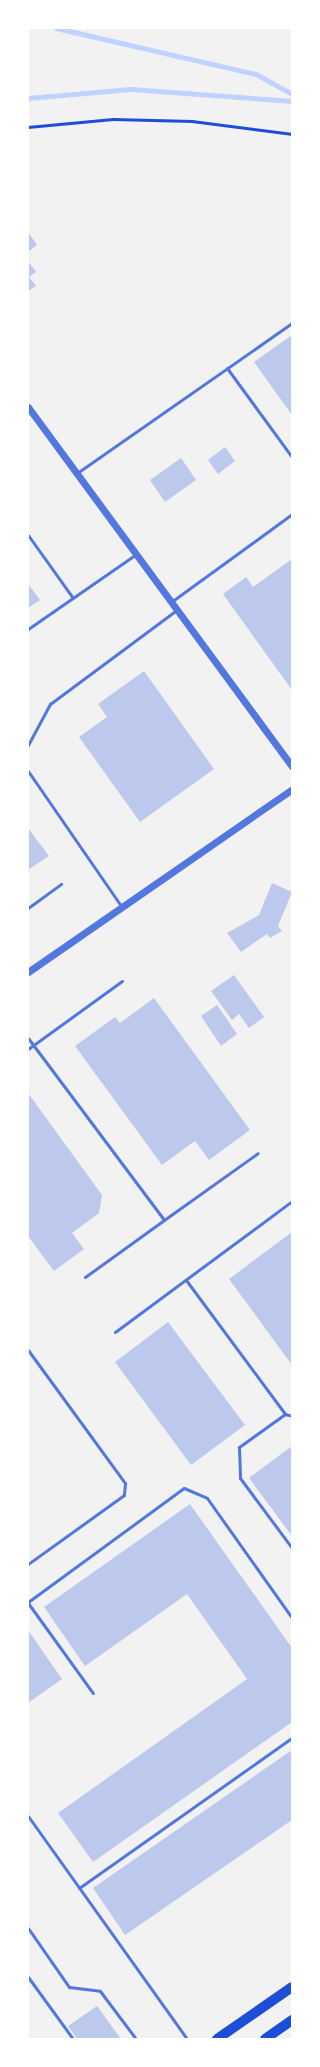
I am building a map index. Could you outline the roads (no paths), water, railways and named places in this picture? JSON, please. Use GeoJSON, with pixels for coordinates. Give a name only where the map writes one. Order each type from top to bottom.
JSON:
{"type":"FeatureCollection","features":[{"type":"Feature","properties":{"kind":"main road"},"geometry":{"type":"LineString","coordinates":[[218,2039],[292,1987]]}},
{"type":"Feature","properties":{"kind":"main road"},"geometry":{"type":"LineString","coordinates":[[265,2039],[292,2020]]}},
{"type":"Feature","properties":{"kind":"street"},"geometry":{"type":"LineString","coordinates":[[28,407],[77,473],[169,603],[292,766]]}},
{"type":"Feature","properties":{"kind":"street"},"geometry":{"type":"LineString","coordinates":[[28,972],[121,906],[292,789]]}},
{"type":"Feature","properties":{"kind":"lane"},"geometry":{"type":"LineString","coordinates":[[77,473],[292,323]]}},
{"type":"Feature","properties":{"kind":"lane"},"geometry":{"type":"LineString","coordinates":[[228,368],[292,457]]}},
{"type":"Feature","properties":{"kind":"lane"},"geometry":{"type":"LineString","coordinates":[[169,603],[292,514]]}},
{"type":"Feature","properties":{"kind":"lane"},"geometry":{"type":"LineString","coordinates":[[28,534],[73,598]]}},
{"type":"Feature","properties":{"kind":"lane"},"geometry":{"type":"LineString","coordinates":[[28,629],[135,555]]}},
{"type":"Feature","properties":{"kind":"lane"},"geometry":{"type":"LineString","coordinates":[[28,745],[50,704],[175,611]]}},
{"type":"Feature","properties":{"kind":"lane"},"geometry":{"type":"LineString","coordinates":[[28,771],[121,906]]}},
{"type":"Feature","properties":{"kind":"lane"},"geometry":{"type":"LineString","coordinates":[[28,908],[61,884]]}},
{"type":"Feature","properties":{"kind":"lane"},"geometry":{"type":"LineString","coordinates":[[28,1049],[122,980]]}},
{"type":"Feature","properties":{"kind":"lane"},"geometry":{"type":"LineString","coordinates":[[28,1038],[164,1220]]}},
{"type":"Feature","properties":{"kind":"lane"},"geometry":{"type":"LineString","coordinates":[[85,1277],[258,1153]]}},
{"type":"Feature","properties":{"kind":"lane"},"geometry":{"type":"LineString","coordinates":[[115,1332],[292,1202]]}},
{"type":"Feature","properties":{"kind":"lane"},"geometry":{"type":"LineString","coordinates":[[186,1280],[285,1414],[292,1416]]}},
{"type":"Feature","properties":{"kind":"lane"},"geometry":{"type":"LineString","coordinates":[[28,1350],[125,1483],[124,1495],[28,1564]]}},
{"type":"Feature","properties":{"kind":"lane"},"geometry":{"type":"LineString","coordinates":[[285,1414],[240,1447],[240,1478],[292,1548]]}},
{"type":"Feature","properties":{"kind":"lane"},"geometry":{"type":"LineString","coordinates":[[93,1693],[28,1602],[184,1488],[207,1498],[292,1618]]}},
{"type":"Feature","properties":{"kind":"lane"},"geometry":{"type":"LineString","coordinates":[[79,1888],[292,1738]]}},
{"type":"Feature","properties":{"kind":"lane"},"geometry":{"type":"LineString","coordinates":[[28,1816],[187,2039]]}},
{"type":"Feature","properties":{"kind":"lane"},"geometry":{"type":"LineString","coordinates":[[28,1928],[69,1987],[100,1991],[136,2039]]}},
{"type":"Feature","properties":{"kind":"lane"},"geometry":{"type":"LineString","coordinates":[[28,1977],[73,2039]]}},
{"type":"Feature","properties":{"kind":"waterway"},"geometry":{"type":"LineString","coordinates":[[56,28],[256,74],[292,94]]}},
{"type":"Feature","properties":{"kind":"waterway"},"geometry":{"type":"LineString","coordinates":[[28,98],[131,89],[292,101]]}}]}
